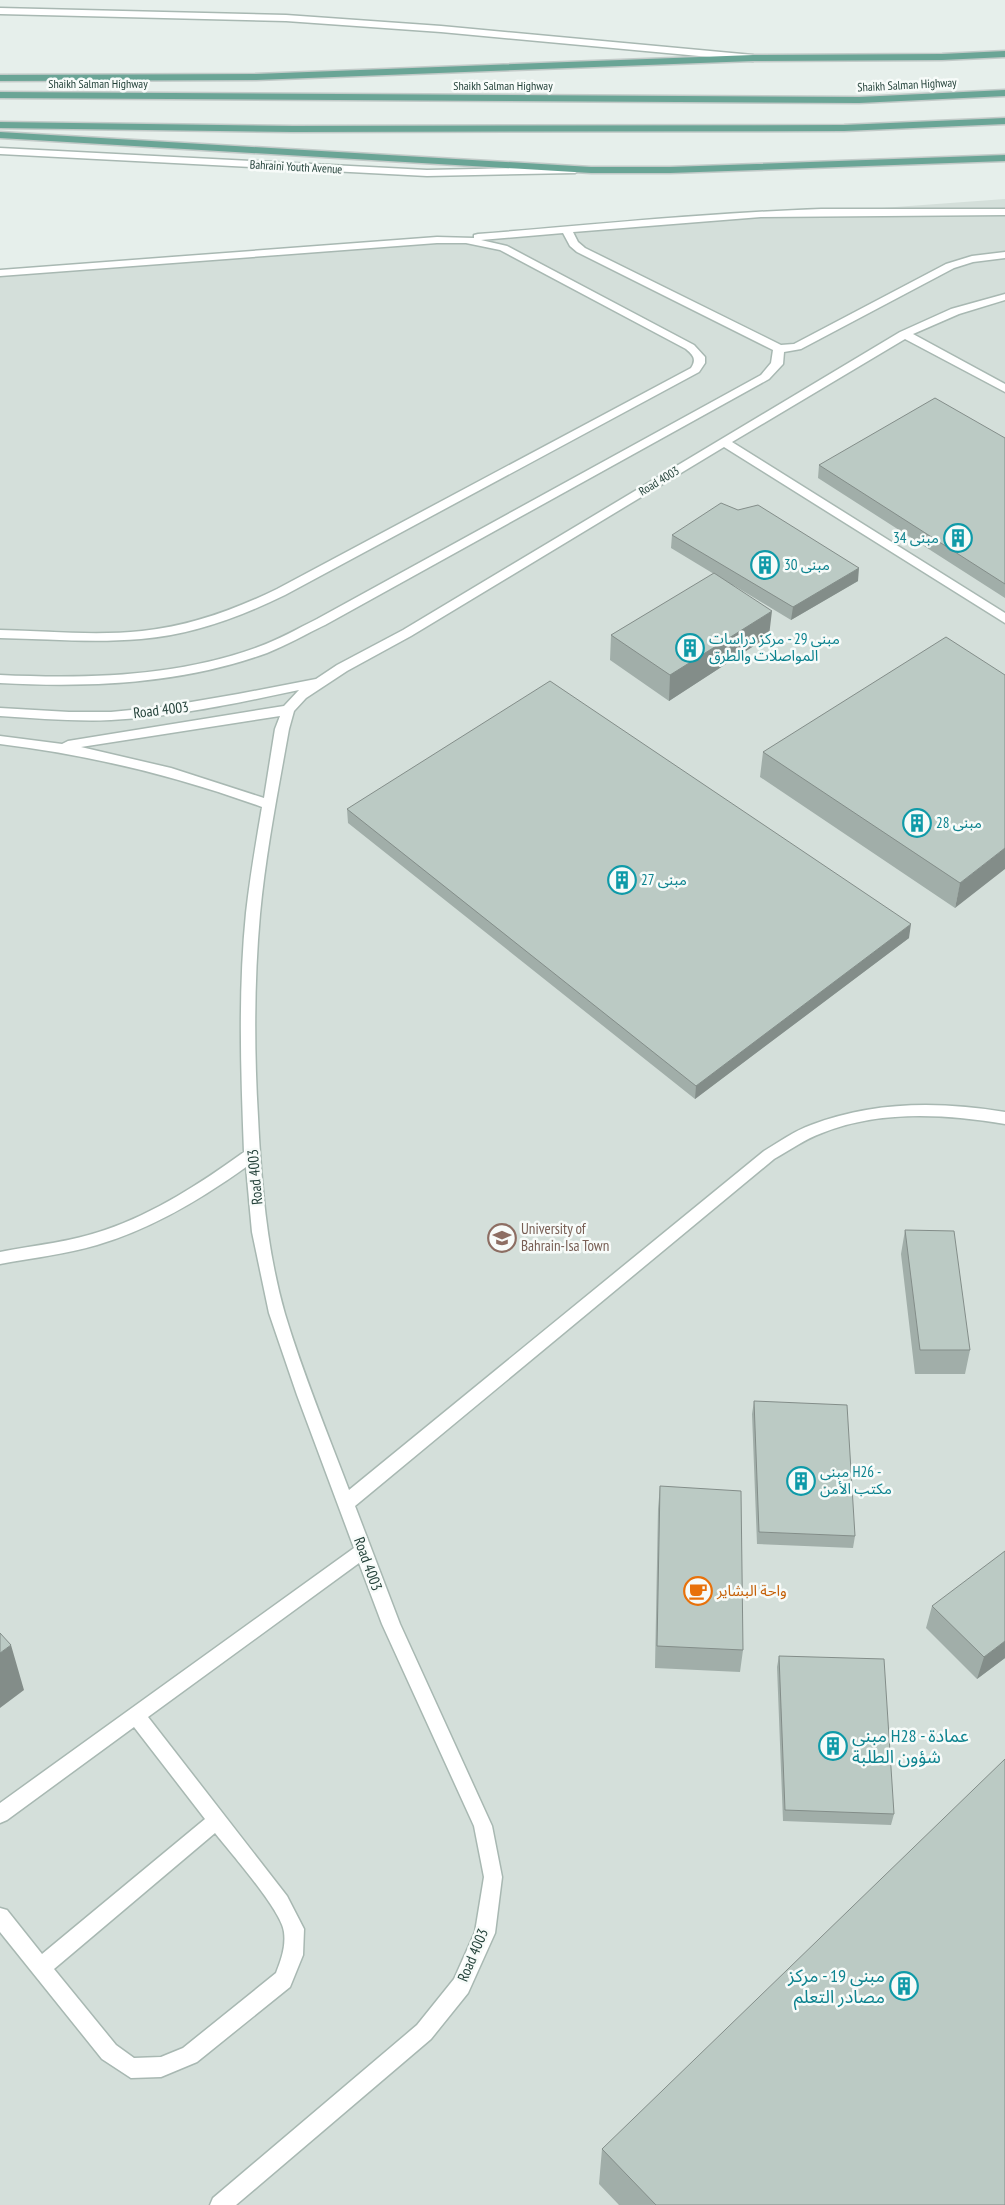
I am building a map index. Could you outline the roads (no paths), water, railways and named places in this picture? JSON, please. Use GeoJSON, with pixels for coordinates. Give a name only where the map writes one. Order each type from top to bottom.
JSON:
{"type":"FeatureCollection","features":[{"type":"Feature","properties":{"kind":"main road"},"geometry":{"type":"LineString","coordinates":[[0,78],[256,77],[753,58],[942,57],[1005,54]]}},
{"type":"Feature","properties":{"kind":"main road","name":"Shaikh Salman Highway"},"geometry":{"type":"LineString","coordinates":[[0,95],[859,100],[1005,93]]}},
{"type":"Feature","properties":{"kind":"main road"},"geometry":{"type":"LineString","coordinates":[[0,125],[293,129],[844,128],[1005,121]]}},
{"type":"Feature","properties":{"kind":"main road"},"geometry":{"type":"LineString","coordinates":[[0,135],[591,170],[680,169],[1005,158]]}},
{"type":"Feature","properties":{"kind":"street"},"geometry":{"type":"LineString","coordinates":[[0,11],[286,18],[440,28],[753,58]]}},
{"type":"Feature","properties":{"kind":"street","name":"Bahraini Youth Avenue"},"geometry":{"type":"LineString","coordinates":[[0,151],[427,173],[591,170]]}},
{"type":"Feature","properties":{"kind":"street"},"geometry":{"type":"LineString","coordinates":[[0,273],[454,240],[566,229],[761,214],[821,212],[1005,212]]}},
{"type":"Feature","properties":{"kind":"street"},"geometry":{"type":"LineString","coordinates":[[566,229],[574,244],[582,250],[779,349],[797,347],[950,266],[972,259],[1005,255]]}},
{"type":"Feature","properties":{"kind":"street"},"geometry":{"type":"LineString","coordinates":[[0,634],[141,635],[202,624],[230,616],[281,592],[695,370],[700,364],[701,358],[698,352],[690,347],[502,248],[480,242],[454,240]]}},
{"type":"Feature","properties":{"kind":"street","name":"Road 4003"},"geometry":{"type":"LineString","coordinates":[[220,2205],[424,2032],[461,1986],[485,1933],[493,1877],[483,1826],[390,1624],[277,1313],[260,1232],[252,1155],[248,1070],[249,990],[253,914],[277,748],[288,710],[301,695],[320,681],[415,628],[904,334],[975,304],[1005,297]]}},
{"type":"Feature","properties":{"kind":"street"},"geometry":{"type":"LineString","coordinates":[[904,334],[1005,389]]}},
{"type":"Feature","properties":{"kind":"street"},"geometry":{"type":"LineString","coordinates":[[0,680],[104,681],[180,672],[257,652],[321,622],[765,377],[777,364],[779,349]]}},
{"type":"Feature","properties":{"kind":"street"},"geometry":{"type":"LineString","coordinates":[[724,442],[1005,619]]}},
{"type":"Feature","properties":{"kind":"street","name":"Road 4003"},"geometry":{"type":"LineString","coordinates":[[0,712],[109,716],[153,713],[247,697],[320,681]]}},
{"type":"Feature","properties":{"kind":"street"},"geometry":{"type":"LineString","coordinates":[[54,747],[288,710]]}},
{"type":"Feature","properties":{"kind":"street"},"geometry":{"type":"LineString","coordinates":[[0,740],[97,754],[168,771],[270,805]]}},
{"type":"Feature","properties":{"kind":"street"},"geometry":{"type":"LineString","coordinates":[[346,1504],[769,1155],[816,1129],[870,1115],[928,1109],[1005,1118]]}},
{"type":"Feature","properties":{"kind":"street"},"geometry":{"type":"LineString","coordinates":[[0,1258],[74,1244],[108,1235],[139,1223],[198,1193],[252,1155]]}},
{"type":"Feature","properties":{"kind":"street"},"geometry":{"type":"LineString","coordinates":[[0,1814],[364,1550]]}},
{"type":"Feature","properties":{"kind":"street"},"geometry":{"type":"LineString","coordinates":[[0,1917],[109,2052],[131,2068],[160,2067],[190,2055],[283,1980],[293,1955],[294,1929],[280,1902],[136,1715]]}},
{"type":"Feature","properties":{"kind":"street"},"geometry":{"type":"LineString","coordinates":[[41,1968],[217,1820]]}},
{"type":"Feature","properties":{"kind":"place","name":"مبنى 34"},"geometry":{"type":"Point","coordinates":[958,538]}},
{"type":"Feature","properties":{"kind":"place","name":"مبنى 30"},"geometry":{"type":"Point","coordinates":[765,565]}},
{"type":"Feature","properties":{"kind":"place","name":"مبنى 29 - مركز دراسات المواصلات والطرق"},"geometry":{"type":"Point","coordinates":[690,648]}},
{"type":"Feature","properties":{"kind":"place","name":"مبنى 28"},"geometry":{"type":"Point","coordinates":[917,823]}},
{"type":"Feature","properties":{"kind":"place","name":"مبنى 27"},"geometry":{"type":"Point","coordinates":[622,880]}},
{"type":"Feature","properties":{"kind":"place","name":"University of Bahrain-Isa Town"},"geometry":{"type":"Point","coordinates":[502,1238]}},
{"type":"Feature","properties":{"kind":"place","name":"مبنى H26 - مكتب الأمن"},"geometry":{"type":"Point","coordinates":[801,1481]}},
{"type":"Feature","properties":{"kind":"place","name":"واحة البشاير"},"geometry":{"type":"Point","coordinates":[698,1591]}},
{"type":"Feature","properties":{"kind":"place","name":"مبنى H28 - عمادة شؤون الطلبة"},"geometry":{"type":"Point","coordinates":[833,1746]}},
{"type":"Feature","properties":{"kind":"place","name":"مبنى 19 - مركز مصادر التعلم"},"geometry":{"type":"Point","coordinates":[904,1986]}}]}
